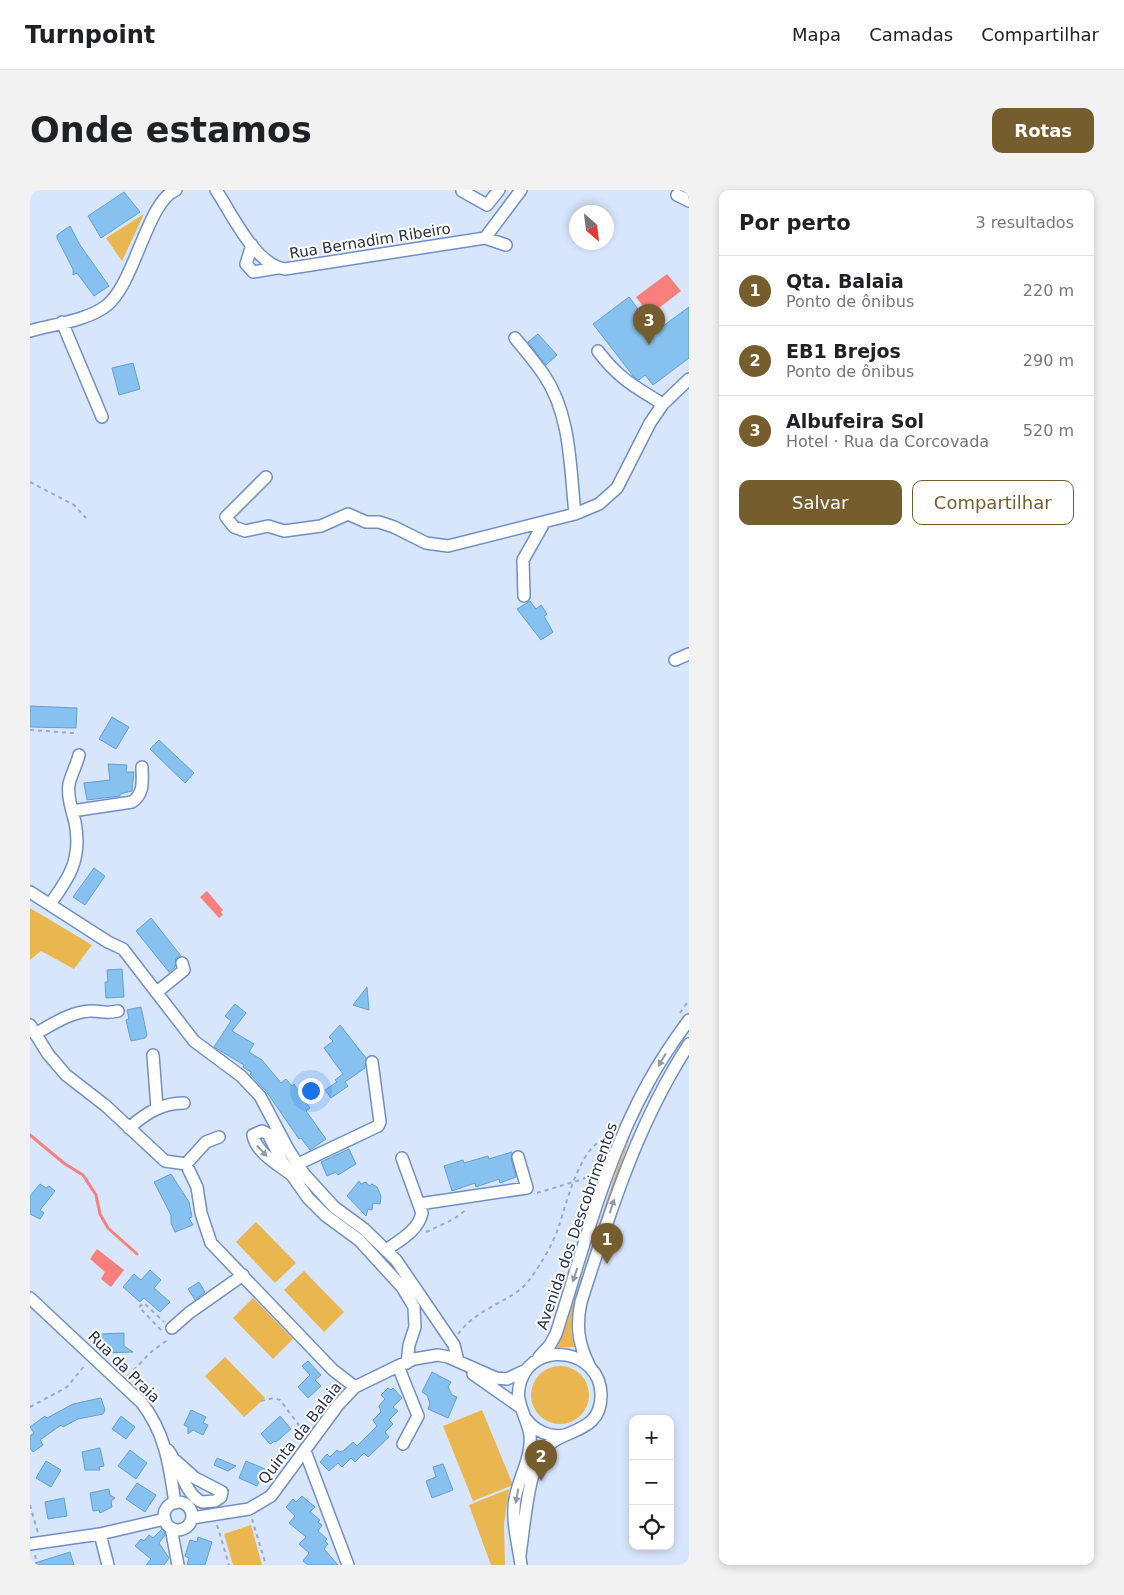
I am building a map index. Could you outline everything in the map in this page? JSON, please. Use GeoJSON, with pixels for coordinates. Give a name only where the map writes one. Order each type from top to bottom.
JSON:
{"type":"FeatureCollection","features":[{"type":"Feature","properties":{"kind":"street"},"geometry":{"type":"LineString","coordinates":[[30,331],[94,314],[107,305],[118,293],[159,204],[176,190]]}},
{"type":"Feature","properties":{"kind":"street","name":"Rua Bernadim Ribeiro"},"geometry":{"type":"LineString","coordinates":[[216,190],[263,260],[277,268],[285,269],[484,238],[506,245]]}},
{"type":"Feature","properties":{"kind":"street"},"geometry":{"type":"LineString","coordinates":[[462,191],[487,205],[499,190]]}},
{"type":"Feature","properties":{"kind":"street"},"geometry":{"type":"LineString","coordinates":[[484,238],[521,190]]}},
{"type":"Feature","properties":{"kind":"street"},"geometry":{"type":"LineString","coordinates":[[677,195],[689,201]]}},
{"type":"Feature","properties":{"kind":"street"},"geometry":{"type":"LineString","coordinates":[[252,245],[246,264],[248,269],[253,272],[277,268]]}},
{"type":"Feature","properties":{"kind":"street"},"geometry":{"type":"LineString","coordinates":[[62,322],[102,417]]}},
{"type":"Feature","properties":{"kind":"street"},"geometry":{"type":"LineString","coordinates":[[515,338],[545,376],[559,406],[566,430],[575,514]]}},
{"type":"Feature","properties":{"kind":"street"},"geometry":{"type":"LineString","coordinates":[[598,351],[612,370],[623,379],[663,404]]}},
{"type":"Feature","properties":{"kind":"street"},"geometry":{"type":"LineString","coordinates":[[266,477],[226,517],[234,527],[245,531],[268,526],[284,531],[321,526],[348,514],[366,522],[379,522],[394,527],[426,542],[448,546],[544,523],[575,514],[599,504],[617,488],[650,423],[663,404],[689,379]]}},
{"type":"Feature","properties":{"kind":"street"},"geometry":{"type":"LineString","coordinates":[[524,596],[523,560],[544,523]]}},
{"type":"Feature","properties":{"kind":"street"},"geometry":{"type":"LineString","coordinates":[[675,660],[689,654]]}},
{"type":"Feature","properties":{"kind":"street"},"geometry":{"type":"LineString","coordinates":[[50,904],[69,878],[74,867],[75,825],[70,784],[79,755]]}},
{"type":"Feature","properties":{"kind":"street"},"geometry":{"type":"LineString","coordinates":[[72,811],[132,802],[137,798],[142,789],[142,767]]}},
{"type":"Feature","properties":{"kind":"street"},"geometry":{"type":"LineString","coordinates":[[30,892],[102,938],[124,949],[194,1041],[240,1076],[260,1096],[298,1164],[327,1201],[364,1229],[402,1268],[454,1345],[458,1361],[481,1382],[521,1411],[538,1430],[549,1435],[571,1434]]}},
{"type":"Feature","properties":{"kind":"street"},"geometry":{"type":"LineString","coordinates":[[157,992],[184,970],[182,963]]}},
{"type":"Feature","properties":{"kind":"street"},"geometry":{"type":"LineString","coordinates":[[118,1011],[104,1014],[90,1011],[32,1029],[66,1075],[106,1106],[165,1161],[186,1164]]}},
{"type":"Feature","properties":{"kind":"street","name":"Avenida dos Descobrimentos"},"geometry":{"type":"LineString","coordinates":[[530,1366],[550,1345],[556,1334],[610,1171],[647,1084],[689,1020]]}},
{"type":"Feature","properties":{"kind":"street","name":"Avenida dos Descobrimentos"},"geometry":{"type":"LineString","coordinates":[[590,1366],[578,1337],[577,1320],[581,1302],[627,1163],[668,1077],[689,1044]]}},
{"type":"Feature","properties":{"kind":"street"},"geometry":{"type":"LineString","coordinates":[[153,1055],[157,1108]]}},
{"type":"Feature","properties":{"kind":"street"},"geometry":{"type":"LineString","coordinates":[[298,1164],[378,1126],[380,1122],[372,1062]]}},
{"type":"Feature","properties":{"kind":"street"},"geometry":{"type":"LineString","coordinates":[[129,1128],[157,1108],[174,1103],[184,1103]]}},
{"type":"Feature","properties":{"kind":"street"},"geometry":{"type":"LineString","coordinates":[[186,1164],[206,1142],[219,1137]]}},
{"type":"Feature","properties":{"kind":"street"},"geometry":{"type":"LineString","coordinates":[[419,1204],[527,1188],[518,1157]]}},
{"type":"Feature","properties":{"kind":"street"},"geometry":{"type":"LineString","coordinates":[[386,1250],[420,1222],[422,1213],[402,1158]]}},
{"type":"Feature","properties":{"kind":"street"},"geometry":{"type":"LineString","coordinates":[[186,1164],[197,1187],[201,1213],[211,1243],[333,1370],[354,1387]]}},
{"type":"Feature","properties":{"kind":"street"},"geometry":{"type":"LineString","coordinates":[[293,1176],[308,1198],[325,1215],[359,1240],[402,1287],[414,1307],[415,1327],[402,1365],[418,1416],[403,1444]]}},
{"type":"Feature","properties":{"kind":"street"},"geometry":{"type":"LineString","coordinates":[[172,1328],[189,1313],[243,1276]]}},
{"type":"Feature","properties":{"kind":"street","name":"Rua da Praia"},"geometry":{"type":"LineString","coordinates":[[30,1298],[142,1403],[155,1420],[167,1449],[175,1503]]}},
{"type":"Feature","properties":{"kind":"street"},"geometry":{"type":"LineString","coordinates":[[556,1354],[568,1354],[590,1366],[599,1383],[600,1403],[592,1421],[583,1429],[551,1444],[543,1451],[530,1490],[521,1560],[514,1522],[516,1495],[530,1443],[530,1433],[521,1411],[519,1387],[530,1366],[556,1354]]}},
{"type":"Feature","properties":{"kind":"street","name":"Quinta da Balaia"},"geometry":{"type":"LineString","coordinates":[[192,1518],[249,1508],[271,1496],[354,1387],[402,1365],[438,1355],[458,1361],[496,1378],[507,1379],[530,1366]]}},
{"type":"Feature","properties":{"kind":"street"},"geometry":{"type":"LineString","coordinates":[[308,1447],[348,1565]]}},
{"type":"Feature","properties":{"kind":"street"},"geometry":{"type":"LineString","coordinates":[[167,1449],[176,1461]]}},
{"type":"Feature","properties":{"kind":"street"},"geometry":{"type":"LineString","coordinates":[[35,1544],[168,1524],[184,1529],[192,1518],[188,1506],[175,1503],[168,1507],[168,1524],[178,1565]]}},
{"type":"Feature","properties":{"kind":"street"},"geometry":{"type":"LineString","coordinates":[[100,1534],[108,1565]]}},
{"type":"Feature","properties":{"kind":"street"},"geometry":{"type":"LineString","coordinates":[[521,1560],[530,1565]]}},
{"type":"Feature","properties":{"kind":"path"},"geometry":{"type":"LineString","coordinates":[[30,482],[74,505],[86,518]]}},
{"type":"Feature","properties":{"kind":"path"},"geometry":{"type":"LineString","coordinates":[[30,730],[74,733]]}},
{"type":"Feature","properties":{"kind":"path"},"geometry":{"type":"LineString","coordinates":[[454,1345],[465,1324],[529,1281],[559,1227],[564,1205],[582,1163],[593,1147],[613,1132]]}},
{"type":"Feature","properties":{"kind":"path"},"geometry":{"type":"LineString","coordinates":[[121,1383],[151,1352],[166,1341],[166,1334],[139,1307],[144,1303],[172,1328]]}},
{"type":"Feature","properties":{"kind":"path"},"geometry":{"type":"LineString","coordinates":[[30,1406],[67,1387],[92,1356]]}},
{"type":"Feature","properties":{"kind":"path"},"geometry":{"type":"LineString","coordinates":[[261,1402],[274,1398],[280,1400],[308,1447]]}},
{"type":"Feature","properties":{"kind":"path"},"geometry":{"type":"LineString","coordinates":[[30,1505],[38,1527],[35,1544]]}},
{"type":"Feature","properties":{"kind":"path"},"geometry":{"type":"LineString","coordinates":[[249,1508],[266,1565]]}},
{"type":"Feature","properties":{"kind":"path"},"geometry":{"type":"LineString","coordinates":[[214,1515],[229,1565]]}},
{"type":"Feature","properties":{"kind":"path"},"geometry":{"type":"LineString","coordinates":[[221,1550],[224,1548]]}},
{"type":"Feature","properties":{"kind":"shaded area"},"geometry":{"type":"Polygon","coordinates":[[[144,214],[122,261],[106,238],[144,214]]]}},
{"type":"Feature","properties":{"kind":"shaded area"},"geometry":{"type":"Polygon","coordinates":[[[667,274],[681,291],[650,315],[636,297],[667,274]]]}},
{"type":"Feature","properties":{"kind":"shaded area"},"geometry":{"type":"Polygon","coordinates":[[[207,891],[223,910],[221,912],[223,915],[219,918],[200,897],[207,891]]]}},
{"type":"Feature","properties":{"kind":"shaded area"},"geometry":{"type":"Polygon","coordinates":[[[30,908],[92,945],[74,969],[41,951],[30,960],[30,908]]]}},
{"type":"Feature","properties":{"kind":"shaded area"},"geometry":{"type":"Polygon","coordinates":[[[631,1134],[572,1315],[571,1331],[574,1347],[556,1347],[565,1328],[617,1169],[631,1134]]]}},
{"type":"Feature","properties":{"kind":"shaded area"},"geometry":{"type":"Polygon","coordinates":[[[256,1222],[296,1263],[275,1283],[236,1242],[256,1222]]]}},
{"type":"Feature","properties":{"kind":"shaded area"},"geometry":{"type":"Polygon","coordinates":[[[97,1249],[124,1270],[111,1287],[101,1279],[105,1272],[90,1259],[97,1249]]]}},
{"type":"Feature","properties":{"kind":"shaded area"},"geometry":{"type":"Polygon","coordinates":[[[304,1271],[344,1312],[324,1332],[284,1290],[304,1271]]]}},
{"type":"Feature","properties":{"kind":"shaded area"},"geometry":{"type":"Polygon","coordinates":[[[253,1298],[293,1339],[273,1359],[233,1318],[253,1298]]]}},
{"type":"Feature","properties":{"kind":"shaded area"},"geometry":{"type":"Polygon","coordinates":[[[225,1357],[265,1398],[244,1417],[205,1376],[225,1357]]]}},
{"type":"Feature","properties":{"kind":"shaded area"},"geometry":{"type":"Polygon","coordinates":[[[554,1366],[566,1366],[581,1374],[589,1389],[589,1401],[581,1416],[566,1424],[554,1424],[539,1416],[531,1401],[531,1389],[539,1374],[554,1366]]]}},
{"type":"Feature","properties":{"kind":"shaded area"},"geometry":{"type":"Polygon","coordinates":[[[482,1410],[513,1485],[473,1501],[443,1426],[482,1410]]]}},
{"type":"Feature","properties":{"kind":"shaded area"},"geometry":{"type":"Polygon","coordinates":[[[509,1489],[504,1524],[505,1565],[491,1565],[469,1505],[509,1489]]]}},
{"type":"Feature","properties":{"kind":"shaded area"},"geometry":{"type":"Polygon","coordinates":[[[251,1525],[262,1565],[233,1565],[224,1534],[251,1525]]]}},
{"type":"Feature","properties":{"kind":"building"},"geometry":{"type":"Polygon","coordinates":[[[124,192],[140,212],[101,238],[88,216],[124,192]]]}},
{"type":"Feature","properties":{"kind":"building"},"geometry":{"type":"Polygon","coordinates":[[[70,226],[80,245],[109,286],[94,296],[77,273],[73,275],[73,269],[57,238],[57,235],[70,226]]]}},
{"type":"Feature","properties":{"kind":"building"},"geometry":{"type":"Polygon","coordinates":[[[629,297],[655,332],[689,307],[689,358],[653,385],[645,375],[639,380],[634,377],[593,324],[629,297]]]}},
{"type":"Feature","properties":{"kind":"building"},"geometry":{"type":"Polygon","coordinates":[[[538,334],[557,355],[546,365],[528,342],[538,334]]]}},
{"type":"Feature","properties":{"kind":"building"},"geometry":{"type":"Polygon","coordinates":[[[133,363],[140,389],[119,395],[112,368],[133,363]]]}},
{"type":"Feature","properties":{"kind":"building"},"geometry":{"type":"Polygon","coordinates":[[[530,601],[536,609],[541,605],[547,614],[544,616],[553,632],[541,640],[517,609],[530,601]]]}},
{"type":"Feature","properties":{"kind":"building"},"geometry":{"type":"Polygon","coordinates":[[[30,706],[77,708],[76,728],[30,727],[30,706]]]}},
{"type":"Feature","properties":{"kind":"building"},"geometry":{"type":"Polygon","coordinates":[[[112,717],[129,727],[116,749],[99,739],[112,717]]]}},
{"type":"Feature","properties":{"kind":"building"},"geometry":{"type":"Polygon","coordinates":[[[159,740],[194,773],[185,783],[150,749],[159,740]]]}},
{"type":"Feature","properties":{"kind":"building"},"geometry":{"type":"Polygon","coordinates":[[[108,764],[127,765],[126,772],[134,772],[132,791],[120,794],[120,796],[87,800],[84,783],[110,780],[108,764]]]}},
{"type":"Feature","properties":{"kind":"building"},"geometry":{"type":"Polygon","coordinates":[[[94,868],[105,876],[85,905],[73,897],[94,868]]]}},
{"type":"Feature","properties":{"kind":"building"},"geometry":{"type":"Polygon","coordinates":[[[151,918],[181,956],[176,958],[175,967],[169,972],[136,931],[151,918]]]}},
{"type":"Feature","properties":{"kind":"building"},"geometry":{"type":"Polygon","coordinates":[[[122,969],[124,997],[106,998],[105,982],[108,982],[107,970],[122,969]]]}},
{"type":"Feature","properties":{"kind":"building"},"geometry":{"type":"Polygon","coordinates":[[[367,987],[369,1010],[353,1005],[367,987]]]}},
{"type":"Feature","properties":{"kind":"building"},"geometry":{"type":"Polygon","coordinates":[[[235,1004],[246,1013],[232,1031],[254,1044],[249,1052],[262,1060],[281,1083],[286,1079],[292,1086],[294,1084],[310,1108],[306,1111],[326,1139],[310,1150],[301,1138],[299,1139],[266,1091],[250,1074],[252,1073],[243,1067],[244,1065],[214,1047],[231,1021],[225,1016],[235,1004]]]}},
{"type":"Feature","properties":{"kind":"building"},"geometry":{"type":"Polygon","coordinates":[[[141,1007],[147,1035],[145,1038],[131,1041],[126,1020],[129,1019],[127,1010],[141,1007]]]}},
{"type":"Feature","properties":{"kind":"building"},"geometry":{"type":"Polygon","coordinates":[[[340,1025],[366,1058],[365,1068],[345,1082],[348,1086],[331,1098],[325,1090],[337,1082],[335,1080],[343,1074],[324,1048],[333,1041],[329,1037],[340,1025]]]}},
{"type":"Feature","properties":{"kind":"building"},"geometry":{"type":"Polygon","coordinates":[[[349,1149],[356,1164],[338,1175],[336,1172],[327,1176],[321,1162],[349,1149]]]}},
{"type":"Feature","properties":{"kind":"building"},"geometry":{"type":"Polygon","coordinates":[[[512,1152],[511,1159],[516,1177],[500,1183],[499,1179],[476,1187],[475,1183],[452,1191],[444,1166],[463,1160],[464,1163],[488,1156],[489,1159],[512,1152]]]}},
{"type":"Feature","properties":{"kind":"building"},"geometry":{"type":"Polygon","coordinates":[[[171,1174],[189,1202],[192,1217],[189,1218],[193,1225],[175,1232],[171,1223],[171,1215],[154,1182],[171,1174]]]}},
{"type":"Feature","properties":{"kind":"building"},"geometry":{"type":"Polygon","coordinates":[[[359,1181],[361,1184],[366,1182],[369,1186],[372,1184],[377,1187],[381,1196],[380,1204],[373,1203],[372,1210],[368,1209],[366,1216],[347,1196],[359,1181]]]}},
{"type":"Feature","properties":{"kind":"building"},"geometry":{"type":"Polygon","coordinates":[[[40,1184],[46,1188],[49,1186],[55,1191],[40,1210],[44,1213],[40,1219],[30,1214],[30,1196],[40,1184]]]}},
{"type":"Feature","properties":{"kind":"building"},"geometry":{"type":"Polygon","coordinates":[[[150,1270],[161,1280],[154,1288],[170,1302],[160,1312],[144,1298],[140,1302],[123,1287],[134,1274],[141,1280],[150,1270]]]}},
{"type":"Feature","properties":{"kind":"building"},"geometry":{"type":"Polygon","coordinates":[[[199,1282],[205,1292],[195,1300],[188,1289],[199,1282]]]}},
{"type":"Feature","properties":{"kind":"building"},"geometry":{"type":"Polygon","coordinates":[[[124,1333],[124,1346],[133,1352],[101,1353],[100,1334],[124,1333]]]}},
{"type":"Feature","properties":{"kind":"building"},"geometry":{"type":"Polygon","coordinates":[[[308,1361],[321,1375],[315,1380],[321,1386],[308,1398],[298,1387],[310,1375],[302,1366],[308,1361]]]}},
{"type":"Feature","properties":{"kind":"building"},"geometry":{"type":"Polygon","coordinates":[[[432,1372],[451,1382],[448,1387],[452,1395],[457,1397],[448,1418],[428,1409],[430,1404],[427,1395],[422,1392],[432,1372]]]}},
{"type":"Feature","properties":{"kind":"building"},"geometry":{"type":"Polygon","coordinates":[[[388,1388],[391,1390],[393,1388],[402,1398],[393,1407],[398,1411],[389,1420],[393,1424],[385,1432],[389,1437],[368,1457],[364,1453],[355,1462],[351,1458],[342,1467],[338,1463],[329,1471],[320,1462],[327,1454],[330,1457],[337,1450],[339,1452],[343,1451],[353,1442],[357,1446],[377,1426],[373,1420],[381,1412],[379,1406],[385,1399],[381,1395],[388,1388]]]}},
{"type":"Feature","properties":{"kind":"building"},"geometry":{"type":"Polygon","coordinates":[[[101,1398],[105,1410],[103,1414],[78,1419],[63,1427],[61,1425],[40,1440],[43,1445],[33,1452],[30,1448],[30,1436],[34,1433],[30,1427],[45,1416],[47,1418],[73,1404],[101,1398]]]}},
{"type":"Feature","properties":{"kind":"building"},"geometry":{"type":"Polygon","coordinates":[[[191,1410],[206,1417],[203,1423],[208,1425],[203,1435],[193,1430],[188,1434],[188,1427],[184,1425],[191,1410]]]}},
{"type":"Feature","properties":{"kind":"building"},"geometry":{"type":"Polygon","coordinates":[[[121,1416],[135,1427],[126,1439],[112,1429],[121,1416]]]}},
{"type":"Feature","properties":{"kind":"building"},"geometry":{"type":"Polygon","coordinates":[[[280,1416],[291,1429],[276,1442],[270,1444],[261,1434],[280,1416]]]}},
{"type":"Feature","properties":{"kind":"building"},"geometry":{"type":"Polygon","coordinates":[[[100,1448],[104,1466],[99,1467],[100,1470],[85,1470],[82,1452],[100,1448]]]}},
{"type":"Feature","properties":{"kind":"building"},"geometry":{"type":"Polygon","coordinates":[[[130,1450],[147,1463],[136,1479],[118,1466],[130,1450]]]}},
{"type":"Feature","properties":{"kind":"building"},"geometry":{"type":"Polygon","coordinates":[[[217,1458],[236,1466],[228,1471],[214,1465],[217,1458]]]}},
{"type":"Feature","properties":{"kind":"building"},"geometry":{"type":"Polygon","coordinates":[[[46,1461],[61,1470],[51,1487],[36,1478],[46,1461]]]}},
{"type":"Feature","properties":{"kind":"building"},"geometry":{"type":"Polygon","coordinates":[[[246,1461],[265,1469],[257,1486],[239,1478],[246,1461]]]}},
{"type":"Feature","properties":{"kind":"building"},"geometry":{"type":"Polygon","coordinates":[[[443,1464],[453,1490],[432,1498],[426,1481],[436,1477],[433,1467],[443,1464]]]}},
{"type":"Feature","properties":{"kind":"building"},"geometry":{"type":"Polygon","coordinates":[[[137,1483],[156,1495],[145,1512],[126,1499],[137,1483]]]}},
{"type":"Feature","properties":{"kind":"building"},"geometry":{"type":"Polygon","coordinates":[[[109,1489],[110,1495],[115,1498],[111,1501],[112,1507],[100,1513],[99,1510],[93,1511],[90,1493],[109,1489]]]}},
{"type":"Feature","properties":{"kind":"building"},"geometry":{"type":"Polygon","coordinates":[[[302,1496],[315,1507],[310,1512],[320,1520],[318,1522],[322,1525],[318,1531],[327,1539],[325,1541],[328,1544],[324,1549],[338,1565],[308,1565],[303,1561],[309,1553],[299,1544],[306,1537],[289,1523],[295,1516],[286,1507],[293,1499],[296,1502],[302,1496]]]}},
{"type":"Feature","properties":{"kind":"building"},"geometry":{"type":"Polygon","coordinates":[[[64,1498],[67,1516],[48,1519],[45,1502],[64,1498]]]}},
{"type":"Feature","properties":{"kind":"building"},"geometry":{"type":"Polygon","coordinates":[[[164,1527],[165,1535],[159,1543],[169,1558],[164,1565],[146,1565],[151,1559],[135,1546],[141,1539],[144,1541],[149,1535],[153,1538],[164,1527]]]}},
{"type":"Feature","properties":{"kind":"building"},"geometry":{"type":"Polygon","coordinates":[[[198,1537],[212,1542],[205,1565],[187,1565],[189,1558],[185,1556],[190,1540],[197,1542],[198,1537]]]}},
{"type":"Feature","properties":{"kind":"building"},"geometry":{"type":"Polygon","coordinates":[[[70,1552],[74,1565],[36,1565],[35,1563],[70,1552]]]}},
{"type":"Feature","properties":{"kind":"waterway"},"geometry":{"type":"LineString","coordinates":[[30,1135],[65,1164],[83,1175],[96,1195],[100,1214],[108,1228],[137,1254]]}},
{"type":"Feature","properties":{"kind":"place","name":"Albufeira Sol"},"geometry":{"type":"Point","coordinates":[649,345]}},
{"type":"Feature","properties":{"kind":"place","name":"Qta. Balaia"},"geometry":{"type":"Point","coordinates":[607,1264]}},
{"type":"Feature","properties":{"kind":"place","name":"EB1 Brejos"},"geometry":{"type":"Point","coordinates":[541,1481]}}]}
